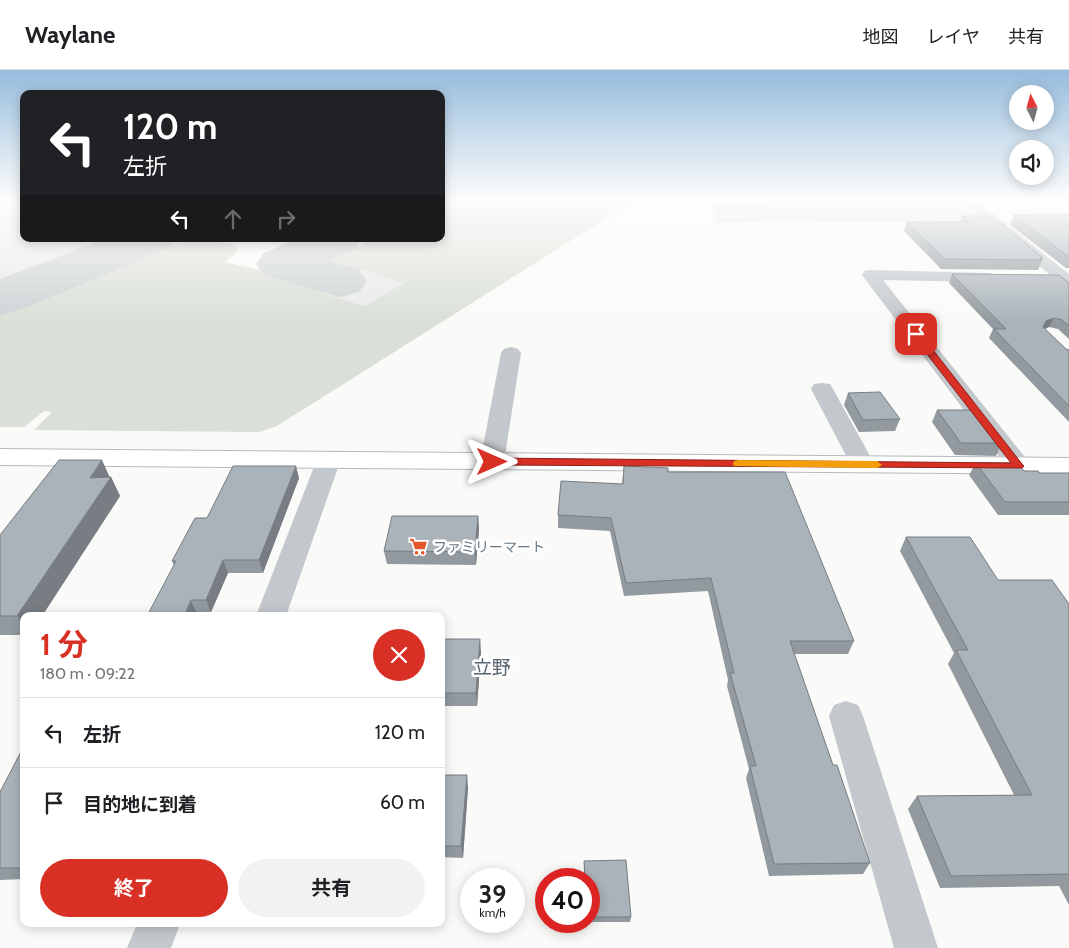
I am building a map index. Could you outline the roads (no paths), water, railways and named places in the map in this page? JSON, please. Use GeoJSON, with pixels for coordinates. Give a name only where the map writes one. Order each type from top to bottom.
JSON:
{"type":"FeatureCollection","features":[{"type":"Feature","properties":{"kind":"street"},"geometry":{"type":"LineString","coordinates":[[1019,241],[1066,279]]}},
{"type":"Feature","properties":{"kind":"street"},"geometry":{"type":"LineString","coordinates":[[1006,277],[870,276],[1019,466]]}},
{"type":"Feature","properties":{"kind":"street"},"geometry":{"type":"LineString","coordinates":[[1035,277],[1066,279]]}},
{"type":"Feature","properties":{"kind":"street"},"geometry":{"type":"LineString","coordinates":[[492,462],[511,353]]}},
{"type":"Feature","properties":{"kind":"street"},"geometry":{"type":"LineString","coordinates":[[822,389],[863,464]]}},
{"type":"Feature","properties":{"kind":"street"},"geometry":{"type":"LineString","coordinates":[[0,457],[1069,466]]}},
{"type":"Feature","properties":{"kind":"street"},"geometry":{"type":"LineString","coordinates":[[272,612],[329,459]]}},
{"type":"Feature","properties":{"kind":"street"},"geometry":{"type":"LineString","coordinates":[[846,716],[916,948]]}},
{"type":"Feature","properties":{"kind":"street"},"geometry":{"type":"LineString","coordinates":[[149,948],[157,927]]}},
{"type":"Feature","properties":{"kind":"place","name":"ファミリーマート"},"geometry":{"type":"Point","coordinates":[419,547]}},
{"type":"Feature","properties":{"kind":"district","name":"立野"},"geometry":{"type":"Point","coordinates":[492,667]}}]}
